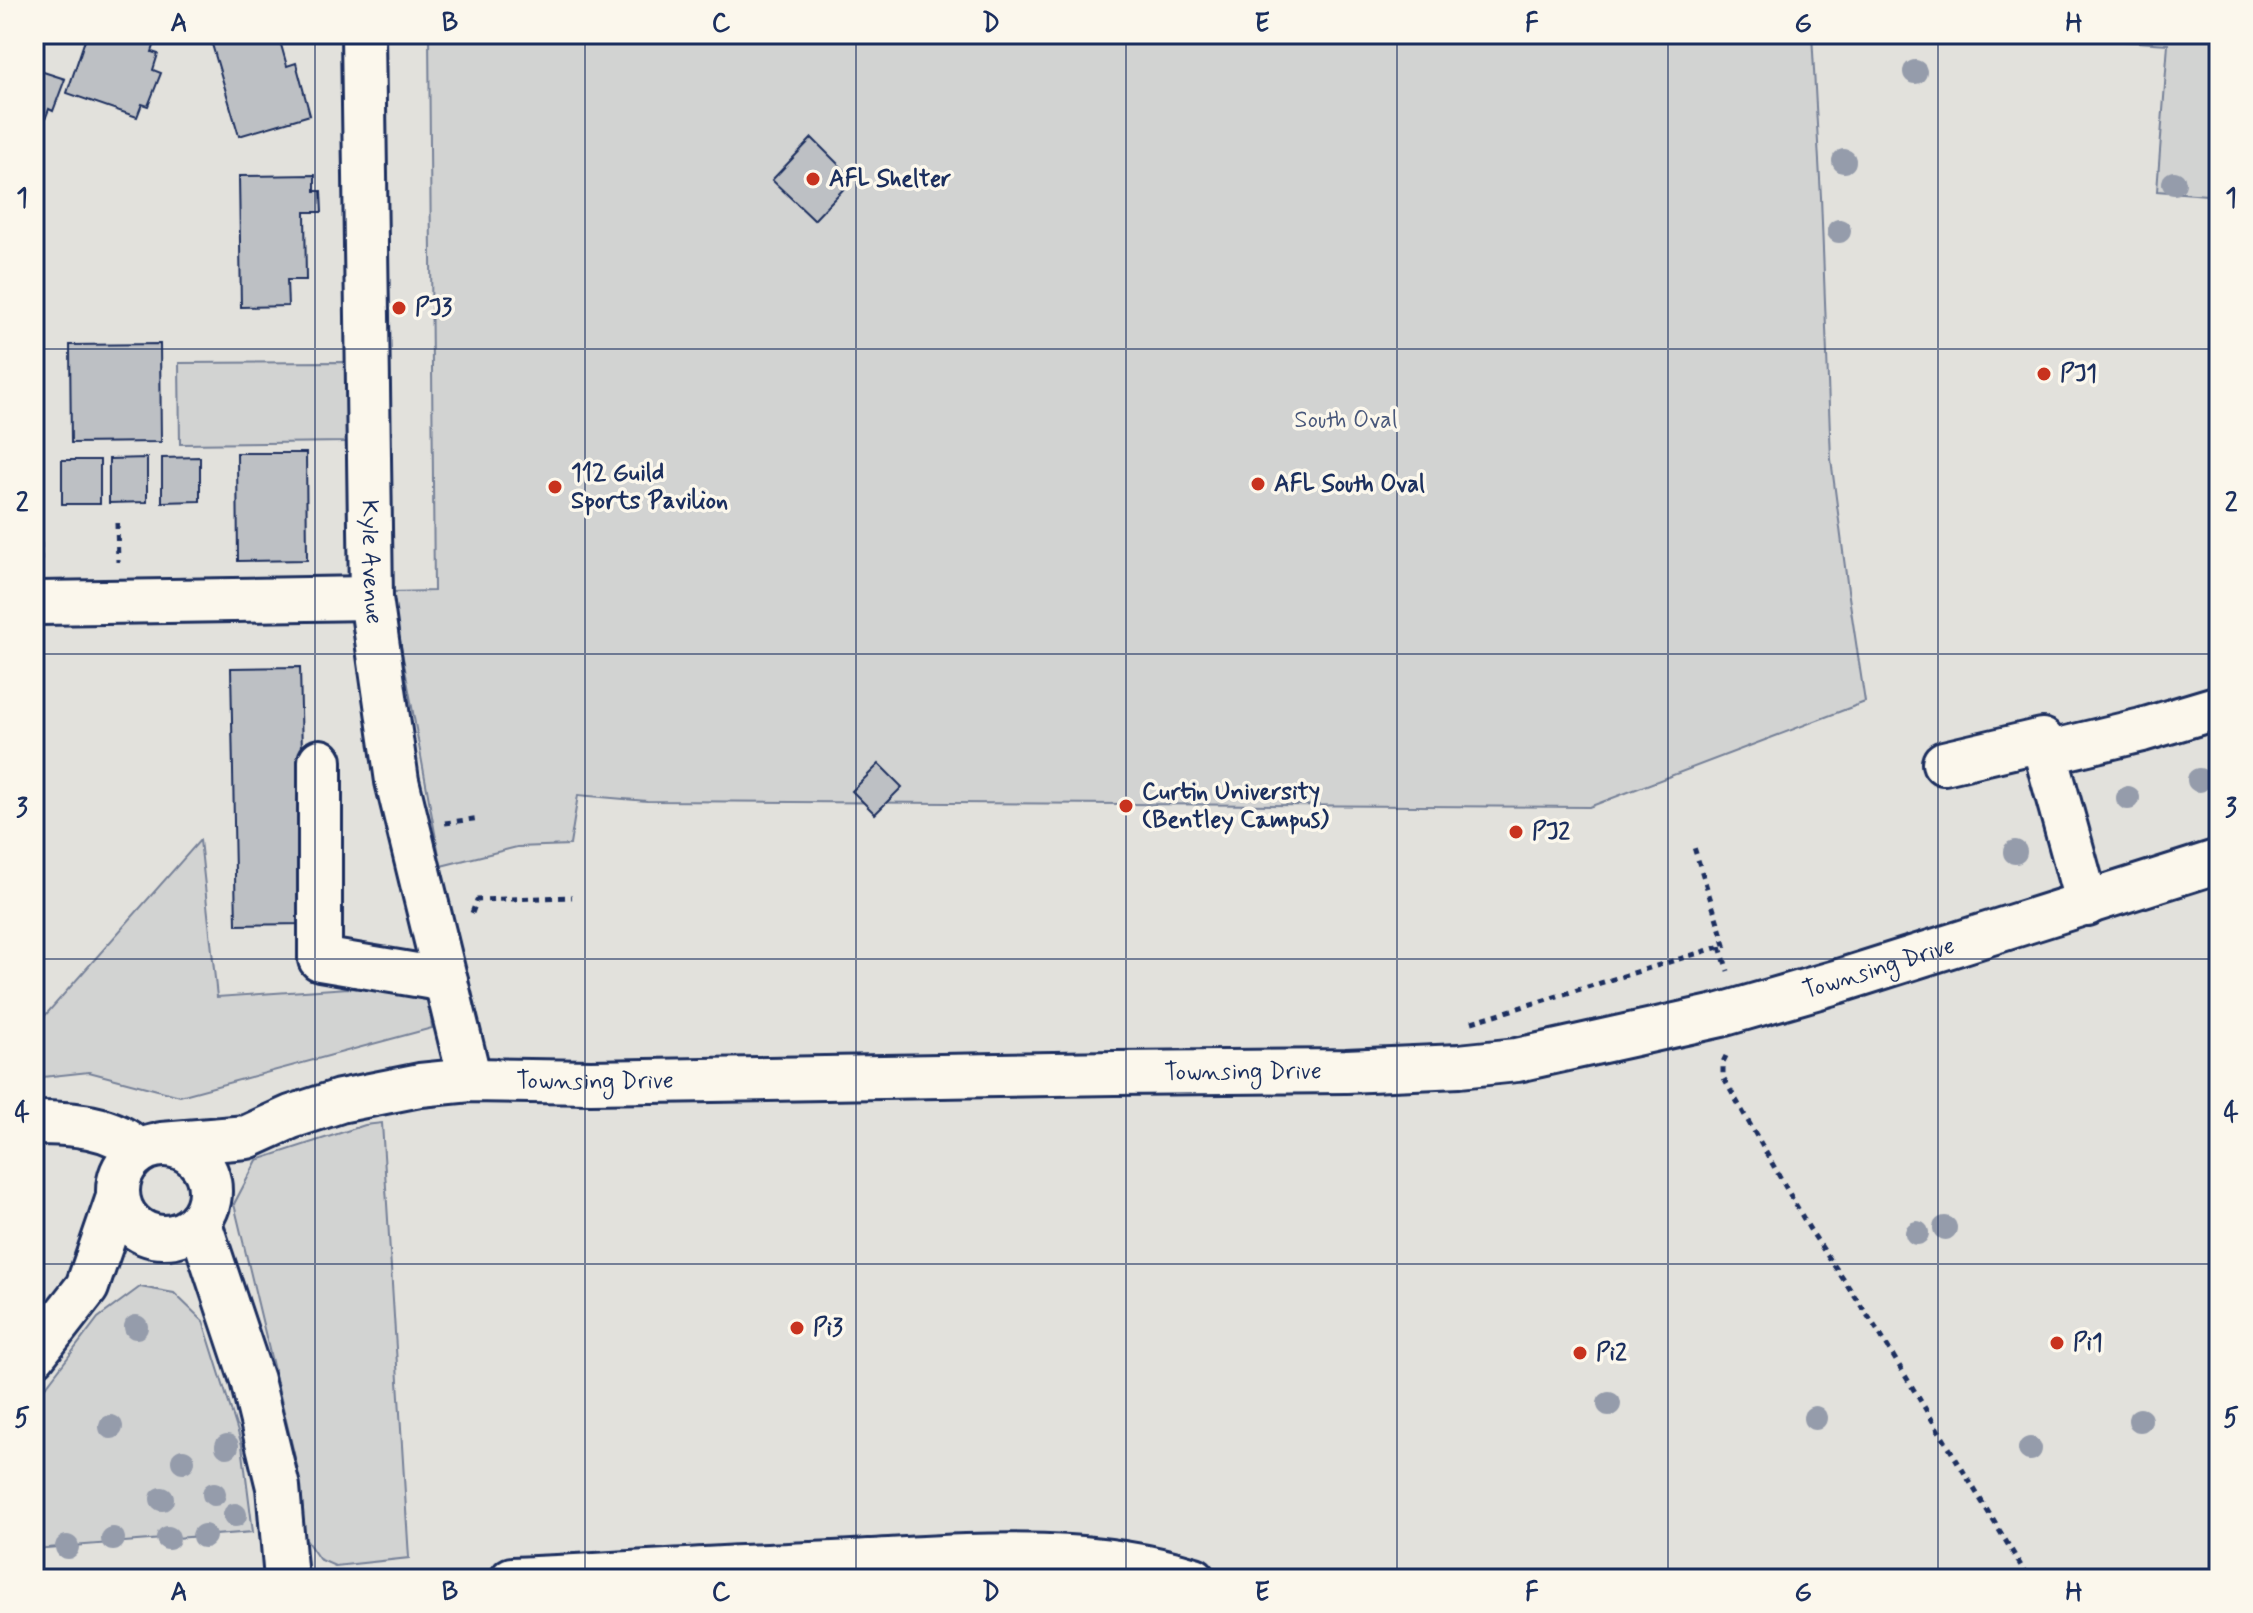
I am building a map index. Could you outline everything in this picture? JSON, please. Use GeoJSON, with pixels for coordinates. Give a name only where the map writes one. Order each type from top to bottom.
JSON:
{"type":"FeatureCollection","features":[{"type":"Feature","properties":{"kind":"street","name":"Kyle Avenue"},"geometry":{"type":"LineString","coordinates":[[363,34],[371,598],[397,781],[470,1080]]}},
{"type":"Feature","properties":{"kind":"street"},"geometry":{"type":"LineString","coordinates":[[40,603],[371,598]]}},
{"type":"Feature","properties":{"kind":"street"},"geometry":{"type":"LineString","coordinates":[[2046,753],[2142,730],[2219,707]]}},
{"type":"Feature","properties":{"kind":"street"},"geometry":{"type":"LineString","coordinates":[[1944,763],[2042,740],[2087,904]]}},
{"type":"Feature","properties":{"kind":"street"},"geometry":{"type":"LineString","coordinates":[[320,761],[320,959],[446,980]]}},
{"type":"Feature","properties":{"kind":"street","name":"Townsing Drive"},"geometry":{"type":"LineString","coordinates":[[150,1148],[247,1137],[291,1117],[340,1101],[420,1085],[470,1080],[591,1082],[1346,1071],[1517,1060],[1721,1015],[1836,982],[2219,861]]}},
{"type":"Feature","properties":{"kind":"street"},"geometry":{"type":"LineString","coordinates":[[34,1123],[80,1125],[150,1148],[175,1146],[189,1151],[199,1160],[206,1173],[193,1215],[252,1380],[278,1487],[286,1579]]}},
{"type":"Feature","properties":{"kind":"street","name":"Townsing Drive"},"geometry":{"type":"LineString","coordinates":[[34,1355],[87,1287],[193,1215],[247,1137]]}},
{"type":"Feature","properties":{"kind":"street"},"geometry":{"type":"LineString","coordinates":[[150,1148],[125,1164],[119,1178],[118,1197],[122,1211],[130,1223],[155,1237],[193,1215]]}},
{"type":"Feature","properties":{"kind":"street","name":"Townsing Drive"},"geometry":{"type":"LineString","coordinates":[[87,1287],[118,1197]]}},
{"type":"Feature","properties":{"kind":"street"},"geometry":{"type":"LineString","coordinates":[[512,1579],[958,1555],[1115,1561],[1194,1579]]}},
{"type":"Feature","properties":{"kind":"path"},"geometry":{"type":"LineString","coordinates":[[34,256],[39,265],[40,603]]}},
{"type":"Feature","properties":{"kind":"path"},"geometry":{"type":"LineString","coordinates":[[1467,1023],[1725,945],[1693,844]]}},
{"type":"Feature","properties":{"kind":"path"},"geometry":{"type":"LineString","coordinates":[[466,925],[477,900],[572,897]]}},
{"type":"Feature","properties":{"kind":"path"},"geometry":{"type":"LineString","coordinates":[[1720,946],[1728,974]]}},
{"type":"Feature","properties":{"kind":"path"},"geometry":{"type":"LineString","coordinates":[[1729,1050],[1723,1062],[1723,1077],[1809,1228],[1878,1331],[2029,1579]]}},
{"type":"Feature","properties":{"kind":"shaded area","name":"Curtin University (Bentley Campus)"},"geometry":{"type":"Polygon","coordinates":[[[34,34],[2219,34],[2219,1579],[34,1579],[34,34]]]}},
{"type":"Feature","properties":{"kind":"green space","name":"South Oval"},"geometry":{"type":"Polygon","coordinates":[[[429,34],[1812,34],[1831,459],[1865,702],[1589,807],[647,801],[578,795],[570,845],[517,847],[441,866],[391,592],[434,591],[429,34]]]}},
{"type":"Feature","properties":{"kind":"green space"},"geometry":{"type":"Polygon","coordinates":[[[2017,34],[2219,34],[2219,196],[2157,191],[2168,44],[2017,34]]]}},
{"type":"Feature","properties":{"kind":"green space"},"geometry":{"type":"Polygon","coordinates":[[[346,362],[346,442],[180,444],[179,363],[346,362]]]}},
{"type":"Feature","properties":{"kind":"green space"},"geometry":{"type":"Polygon","coordinates":[[[200,840],[217,997],[348,988],[428,992],[432,1028],[180,1096],[89,1072],[34,1078],[34,1028],[200,840]]]}},
{"type":"Feature","properties":{"kind":"green space"},"geometry":{"type":"Polygon","coordinates":[[[382,1123],[409,1558],[335,1566],[319,1559],[302,1534],[297,1466],[234,1204],[257,1160],[365,1125],[382,1123]]]}},
{"type":"Feature","properties":{"kind":"green space"},"geometry":{"type":"Polygon","coordinates":[[[140,1287],[174,1293],[203,1321],[242,1445],[253,1532],[34,1549],[34,1402],[98,1318],[140,1287]]]}},
{"type":"Feature","properties":{"kind":"building"},"geometry":{"type":"Polygon","coordinates":[[[87,34],[158,34],[152,52],[158,54],[153,70],[161,73],[148,106],[142,104],[137,117],[67,93],[87,34]]]}},
{"type":"Feature","properties":{"kind":"building"},"geometry":{"type":"Polygon","coordinates":[[[209,34],[278,34],[287,66],[296,63],[310,115],[239,136],[209,34]]]}},
{"type":"Feature","properties":{"kind":"building"},"geometry":{"type":"Polygon","coordinates":[[[34,69],[65,79],[53,111],[49,109],[41,130],[34,127],[34,69]]]}},
{"type":"Feature","properties":{"kind":"building","name":"AFL Shelter"},"geometry":{"type":"Polygon","coordinates":[[[812,138],[853,179],[814,220],[772,180],[812,138]]]}},
{"type":"Feature","properties":{"kind":"building"},"geometry":{"type":"Polygon","coordinates":[[[315,175],[315,191],[321,191],[322,212],[305,212],[306,280],[287,280],[288,306],[241,307],[239,176],[315,175]]]}},
{"type":"Feature","properties":{"kind":"building"},"geometry":{"type":"Polygon","coordinates":[[[160,344],[161,442],[71,443],[70,345],[160,344]]]}},
{"type":"Feature","properties":{"kind":"building"},"geometry":{"type":"Polygon","coordinates":[[[237,453],[306,453],[307,560],[238,561],[237,453]]]}},
{"type":"Feature","properties":{"kind":"building"},"geometry":{"type":"Polygon","coordinates":[[[200,457],[200,501],[162,502],[162,458],[200,457]]]}},
{"type":"Feature","properties":{"kind":"building"},"geometry":{"type":"Polygon","coordinates":[[[147,458],[147,502],[109,503],[109,459],[147,458]]]}},
{"type":"Feature","properties":{"kind":"building"},"geometry":{"type":"Polygon","coordinates":[[[62,460],[100,460],[100,504],[62,504],[62,460]]]}},
{"type":"Feature","properties":{"kind":"building"},"geometry":{"type":"Polygon","coordinates":[[[300,667],[306,924],[236,925],[231,668],[300,667]]]}},
{"type":"Feature","properties":{"kind":"building"},"geometry":{"type":"Polygon","coordinates":[[[879,764],[902,787],[875,814],[852,791],[879,764]]]}},
{"type":"Feature","properties":{"kind":"place","name":"AFL Shelter"},"geometry":{"type":"Point","coordinates":[813,179]}},
{"type":"Feature","properties":{"kind":"place","name":"PJ3"},"geometry":{"type":"Point","coordinates":[399,308]}},
{"type":"Feature","properties":{"kind":"place","name":"PJ1"},"geometry":{"type":"Point","coordinates":[2044,374]}},
{"type":"Feature","properties":{"kind":"place","name":"AFL South Oval"},"geometry":{"type":"Point","coordinates":[1258,484]}},
{"type":"Feature","properties":{"kind":"place","name":"112 Guild Sports Pavilion"},"geometry":{"type":"Point","coordinates":[555,487]}},
{"type":"Feature","properties":{"kind":"place","name":"Curtin University (Bentley Campus)"},"geometry":{"type":"Point","coordinates":[1126,806]}},
{"type":"Feature","properties":{"kind":"place","name":"PJ2"},"geometry":{"type":"Point","coordinates":[1516,832]}},
{"type":"Feature","properties":{"kind":"place","name":"Pi3"},"geometry":{"type":"Point","coordinates":[797,1328]}},
{"type":"Feature","properties":{"kind":"place","name":"Pi1"},"geometry":{"type":"Point","coordinates":[2057,1343]}},
{"type":"Feature","properties":{"kind":"place","name":"Pi2"},"geometry":{"type":"Point","coordinates":[1580,1353]}}]}
